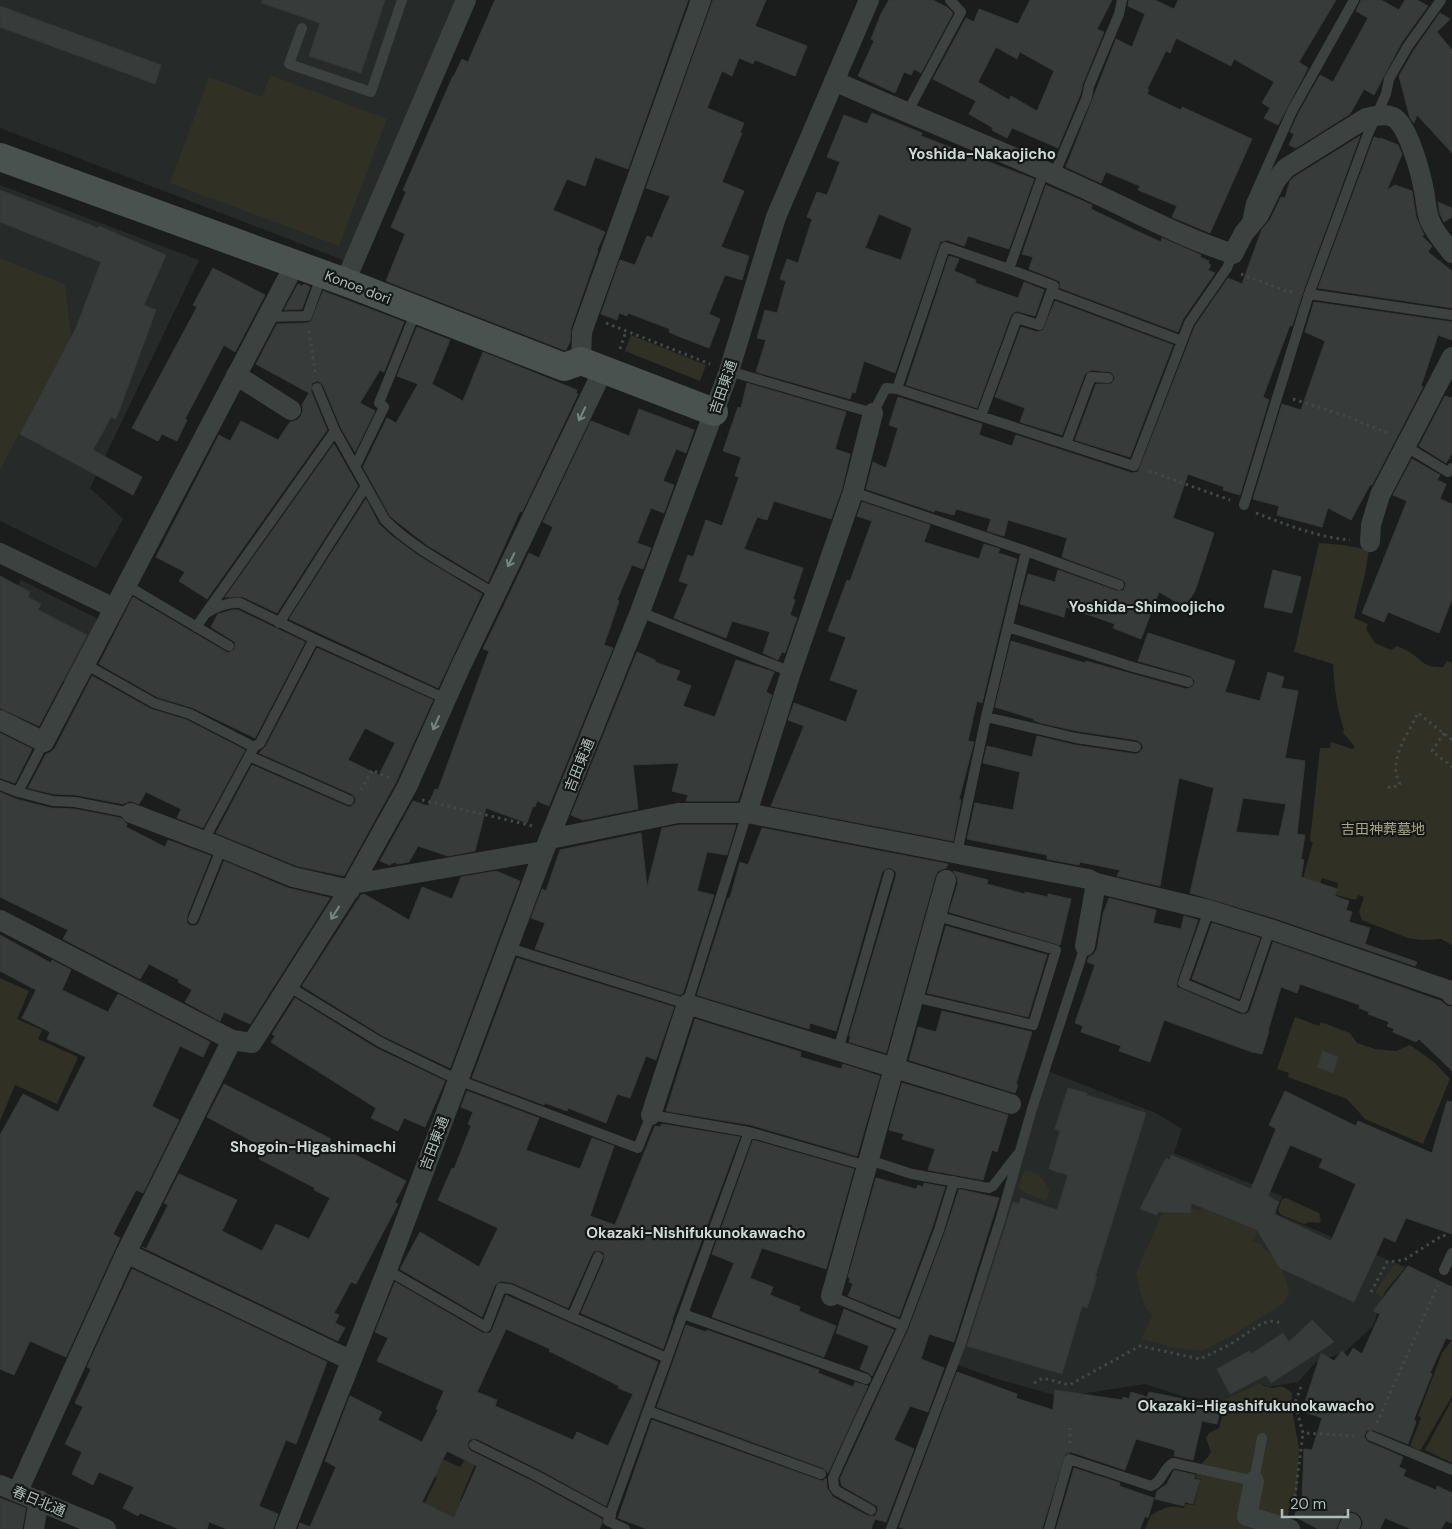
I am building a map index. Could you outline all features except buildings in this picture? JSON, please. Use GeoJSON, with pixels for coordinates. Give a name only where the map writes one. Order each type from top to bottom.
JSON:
{"type":"FeatureCollection","features":[{"type":"Feature","properties":{"kind":"street"},"geometry":{"type":"LineString","coordinates":[[0,920],[232,1040],[252,1044],[351,887],[405,791],[601,361],[582,332],[701,0]]}},
{"type":"Feature","properties":{"kind":"street","name":"吉田東通"},"geometry":{"type":"LineString","coordinates":[[284,1529],[387,1270],[549,840],[640,612],[729,371],[776,217],[869,0]]}},
{"type":"Feature","properties":{"kind":"street"},"geometry":{"type":"LineString","coordinates":[[334,278],[462,1]]}},
{"type":"Feature","properties":{"kind":"street"},"geometry":{"type":"LineString","coordinates":[[834,81],[1049,173],[1204,245],[1230,261],[1244,233],[1259,216],[1276,180],[1286,168],[1356,124],[1377,115],[1393,117],[1404,129],[1424,189],[1430,220],[1452,253]]}},
{"type":"Feature","properties":{"kind":"street","name":"Konoe dori"},"geometry":{"type":"LineString","coordinates":[[0,157],[334,278],[564,367],[601,361],[714,412]]}},
{"type":"Feature","properties":{"kind":"street"},"geometry":{"type":"LineString","coordinates":[[0,720],[44,742],[295,264]]}},
{"type":"Feature","properties":{"kind":"street"},"geometry":{"type":"LineString","coordinates":[[1370,542],[1371,525],[1380,494],[1452,357]]}},
{"type":"Feature","properties":{"kind":"street"},"geometry":{"type":"LineString","coordinates":[[236,375],[291,410]]}},
{"type":"Feature","properties":{"kind":"street"},"geometry":{"type":"LineString","coordinates":[[747,813],[791,672],[853,492],[873,413]]}},
{"type":"Feature","properties":{"kind":"street"},"geometry":{"type":"LineString","coordinates":[[0,553],[114,608]]}},
{"type":"Feature","properties":{"kind":"street"},"geometry":{"type":"LineString","coordinates":[[131,813],[293,877],[351,887],[549,840],[678,813],[747,813],[1088,879],[1096,884],[1209,910],[1448,990],[1452,995]]}},
{"type":"Feature","properties":{"kind":"street"},"geometry":{"type":"LineString","coordinates":[[831,1296],[946,880]]}},
{"type":"Feature","properties":{"kind":"street"},"geometry":{"type":"LineString","coordinates":[[1085,946],[1096,884]]}},
{"type":"Feature","properties":{"kind":"street"},"geometry":{"type":"LineString","coordinates":[[651,1115],[687,1004],[1011,1104]]}},
{"type":"Feature","properties":{"kind":"street"},"geometry":{"type":"LineString","coordinates":[[9,1488],[232,1040]]}},
{"type":"Feature","properties":{"kind":"street"},"geometry":{"type":"LineString","coordinates":[[126,1253],[350,1360]]}},
{"type":"Feature","properties":{"kind":"street"},"geometry":{"type":"LineString","coordinates":[[1254,1481],[1247,1516],[1287,1528]]}},
{"type":"Feature","properties":{"kind":"street","name":"春日北通"},"geometry":{"type":"LineString","coordinates":[[9,1488],[106,1529]]}},
{"type":"Feature","properties":{"kind":"street"},"geometry":{"type":"LineString","coordinates":[[34,1529],[38,1500]]}},
{"type":"Feature","properties":{"kind":"lane"},"geometry":{"type":"LineString","coordinates":[[302,28],[289,64],[371,92],[402,0]]}},
{"type":"Feature","properties":{"kind":"lane"},"geometry":{"type":"LineString","coordinates":[[907,113],[961,12],[950,0]]}},
{"type":"Feature","properties":{"kind":"lane"},"geometry":{"type":"LineString","coordinates":[[1009,269],[1049,173],[1087,97],[1089,86],[1119,14],[1122,0]]}},
{"type":"Feature","properties":{"kind":"lane"},"geometry":{"type":"LineString","coordinates":[[1244,233],[1251,203],[1292,110],[1354,0]]}},
{"type":"Feature","properties":{"kind":"lane"},"geometry":{"type":"LineString","coordinates":[[1247,508],[1278,394],[1309,294],[1368,134],[1386,94],[1389,80],[1408,46],[1441,0]]}},
{"type":"Feature","properties":{"kind":"lane"},"geometry":{"type":"LineString","coordinates":[[896,389],[945,248],[1054,286],[1039,325],[1017,318],[981,416]]}},
{"type":"Feature","properties":{"kind":"lane"},"geometry":{"type":"LineString","coordinates":[[729,371],[873,413],[886,388],[896,389],[1134,466],[1189,323],[1230,261]]}},
{"type":"Feature","properties":{"kind":"lane"},"geometry":{"type":"LineString","coordinates":[[267,317],[307,316],[334,278]]}},
{"type":"Feature","properties":{"kind":"lane"},"geometry":{"type":"LineString","coordinates":[[1052,292],[1182,341]]}},
{"type":"Feature","properties":{"kind":"lane"},"geometry":{"type":"LineString","coordinates":[[1309,294],[1452,315]]}},
{"type":"Feature","properties":{"kind":"lane"},"geometry":{"type":"LineString","coordinates":[[355,467],[384,407],[379,403],[416,310]]}},
{"type":"Feature","properties":{"kind":"lane"},"geometry":{"type":"LineString","coordinates":[[1066,444],[1091,377],[1108,378]]}},
{"type":"Feature","properties":{"kind":"lane"},"geometry":{"type":"LineString","coordinates":[[317,388],[335,431],[385,520],[415,544],[495,594]]}},
{"type":"Feature","properties":{"kind":"lane"},"geometry":{"type":"LineString","coordinates":[[196,627],[335,431]]}},
{"type":"Feature","properties":{"kind":"lane"},"geometry":{"type":"LineString","coordinates":[[1406,445],[1448,472],[1452,468]]}},
{"type":"Feature","properties":{"kind":"lane"},"geometry":{"type":"LineString","coordinates":[[279,622],[366,486]]}},
{"type":"Feature","properties":{"kind":"lane"},"geometry":{"type":"LineString","coordinates":[[853,492],[1119,585]]}},
{"type":"Feature","properties":{"kind":"lane"},"geometry":{"type":"LineString","coordinates":[[957,853],[986,717],[1026,551]]}},
{"type":"Feature","properties":{"kind":"lane"},"geometry":{"type":"LineString","coordinates":[[126,586],[229,646]]}},
{"type":"Feature","properties":{"kind":"lane"},"geometry":{"type":"LineString","coordinates":[[205,614],[232,602],[240,603],[446,699]]}},
{"type":"Feature","properties":{"kind":"lane"},"geometry":{"type":"LineString","coordinates":[[640,612],[791,672]]}},
{"type":"Feature","properties":{"kind":"lane"},"geometry":{"type":"LineString","coordinates":[[1008,627],[1133,667],[1188,682]]}},
{"type":"Feature","properties":{"kind":"lane"},"geometry":{"type":"LineString","coordinates":[[192,919],[213,844],[249,756],[254,746],[260,743],[314,639]]}},
{"type":"Feature","properties":{"kind":"lane"},"geometry":{"type":"LineString","coordinates":[[85,664],[154,703],[190,714],[254,746]]}},
{"type":"Feature","properties":{"kind":"lane"},"geometry":{"type":"LineString","coordinates":[[986,717],[1076,738],[1136,747]]}},
{"type":"Feature","properties":{"kind":"lane"},"geometry":{"type":"LineString","coordinates":[[18,792],[44,742]]}},
{"type":"Feature","properties":{"kind":"lane"},"geometry":{"type":"LineString","coordinates":[[249,756],[349,800]]}},
{"type":"Feature","properties":{"kind":"lane"},"geometry":{"type":"LineString","coordinates":[[0,785],[53,801],[75,802],[131,813]]}},
{"type":"Feature","properties":{"kind":"lane"},"geometry":{"type":"LineString","coordinates":[[509,948],[687,1004],[747,813]]}},
{"type":"Feature","properties":{"kind":"lane"},"geometry":{"type":"LineString","coordinates":[[838,1050],[889,874]]}},
{"type":"Feature","properties":{"kind":"lane"},"geometry":{"type":"LineString","coordinates":[[1209,910],[1183,983],[1243,1008],[1270,929]]}},
{"type":"Feature","properties":{"kind":"lane"},"geometry":{"type":"LineString","coordinates":[[914,997],[1033,1026],[1056,950],[937,916]]}},
{"type":"Feature","properties":{"kind":"lane"},"geometry":{"type":"LineString","coordinates":[[891,1529],[960,1346],[1032,1109],[1085,946]]}},
{"type":"Feature","properties":{"kind":"lane"},"geometry":{"type":"LineString","coordinates":[[288,986],[380,1042],[458,1080],[638,1148],[651,1115],[749,1132],[912,1174],[989,1188],[993,1186],[1021,1150]]}},
{"type":"Feature","properties":{"kind":"lane"},"geometry":{"type":"LineString","coordinates":[[608,1522],[749,1132]]}},
{"type":"Feature","properties":{"kind":"lane"},"geometry":{"type":"LineString","coordinates":[[871,1510],[837,1491],[834,1487],[833,1478],[903,1326],[939,1230],[954,1181]]}},
{"type":"Feature","properties":{"kind":"lane"},"geometry":{"type":"LineString","coordinates":[[1444,1270],[1452,1253]]}},
{"type":"Feature","properties":{"kind":"lane"},"geometry":{"type":"LineString","coordinates":[[572,1317],[598,1257]]}},
{"type":"Feature","properties":{"kind":"lane"},"geometry":{"type":"LineString","coordinates":[[387,1270],[486,1326],[501,1288],[510,1288],[667,1358]]}},
{"type":"Feature","properties":{"kind":"lane"},"geometry":{"type":"LineString","coordinates":[[831,1296],[903,1326]]}},
{"type":"Feature","properties":{"kind":"lane"},"geometry":{"type":"LineString","coordinates":[[683,1314],[866,1379]]}},
{"type":"Feature","properties":{"kind":"lane"},"geometry":{"type":"LineString","coordinates":[[648,1411],[821,1474]]}},
{"type":"Feature","properties":{"kind":"lane"},"geometry":{"type":"LineString","coordinates":[[1371,1436],[1452,1470]]}},
{"type":"Feature","properties":{"kind":"lane"},"geometry":{"type":"LineString","coordinates":[[1049,1529],[1069,1459],[1150,1486],[1157,1484],[1168,1466],[1173,1463],[1254,1481],[1262,1438]]}},
{"type":"Feature","properties":{"kind":"lane"},"geometry":{"type":"LineString","coordinates":[[474,1445],[535,1474],[608,1522],[625,1529]]}},
{"type":"Feature","properties":{"kind":"path"},"geometry":{"type":"LineString","coordinates":[[1230,261],[1286,291],[1309,294]]}},
{"type":"Feature","properties":{"kind":"path"},"geometry":{"type":"LineString","coordinates":[[307,316],[317,388]]}},
{"type":"Feature","properties":{"kind":"path"},"geometry":{"type":"LineString","coordinates":[[587,316],[729,371]]}},
{"type":"Feature","properties":{"kind":"path"},"geometry":{"type":"LineString","coordinates":[[601,361],[626,331]]}},
{"type":"Feature","properties":{"kind":"path"},"geometry":{"type":"LineString","coordinates":[[1278,394],[1360,421],[1406,445]]}},
{"type":"Feature","properties":{"kind":"path"},"geometry":{"type":"LineString","coordinates":[[1134,466],[1247,508],[1297,530],[1334,539],[1370,542]]}},
{"type":"Feature","properties":{"kind":"path"},"geometry":{"type":"LineString","coordinates":[[1388,787],[1392,788],[1400,784],[1395,770],[1398,752],[1418,713],[1452,740]]}},
{"type":"Feature","properties":{"kind":"path"},"geometry":{"type":"LineString","coordinates":[[1444,733],[1432,751],[1452,767]]}},
{"type":"Feature","properties":{"kind":"path"},"geometry":{"type":"LineString","coordinates":[[349,800],[356,800],[372,770],[405,791],[549,840]]}},
{"type":"Feature","properties":{"kind":"path"},"geometry":{"type":"LineString","coordinates":[[1371,1292],[1387,1262],[1404,1260],[1443,1235]]}},
{"type":"Feature","properties":{"kind":"path"},"geometry":{"type":"LineString","coordinates":[[1303,1433],[1371,1436],[1444,1270]]}},
{"type":"Feature","properties":{"kind":"path"},"geometry":{"type":"LineString","coordinates":[[1034,1383],[1042,1378],[1069,1385],[1140,1346],[1200,1359],[1229,1345],[1261,1324],[1270,1321],[1283,1323]]}},
{"type":"Feature","properties":{"kind":"path"},"geometry":{"type":"LineString","coordinates":[[1287,1528],[1295,1496],[1303,1433],[1295,1403],[1301,1387]]}},
{"type":"Feature","properties":{"kind":"shaded area"},"geometry":{"type":"Polygon","coordinates":[[[0,0],[458,0],[348,262],[0,128],[0,0]]]}},
{"type":"Feature","properties":{"kind":"shaded area"},"geometry":{"type":"Polygon","coordinates":[[[0,185],[199,260],[90,488],[123,519],[96,568],[0,521],[0,185]]]}},
{"type":"Feature","properties":{"kind":"shaded area"},"geometry":{"type":"Polygon","coordinates":[[[21,580],[100,620],[67,683],[0,648],[0,620],[21,580]]]}},
{"type":"Feature","properties":{"kind":"shaded area"},"geometry":{"type":"Polygon","coordinates":[[[1045,1070],[1156,1113],[1182,1129],[1174,1153],[1282,1196],[1276,1212],[1279,1215],[1406,1267],[1387,1290],[1373,1326],[1345,1352],[1316,1362],[1298,1382],[1268,1387],[1260,1383],[1221,1401],[1185,1397],[1145,1384],[1061,1397],[994,1378],[953,1363],[1045,1070]]]}},
{"type":"Feature","properties":{"kind":"green space"},"geometry":{"type":"Polygon","coordinates":[[[270,75],[387,119],[339,246],[170,183],[209,77],[262,97],[270,75]]]}},
{"type":"Feature","properties":{"kind":"green space"},"geometry":{"type":"Polygon","coordinates":[[[0,258],[65,284],[71,337],[0,470],[0,258]]]}},
{"type":"Feature","properties":{"kind":"green space"},"geometry":{"type":"Polygon","coordinates":[[[631,335],[706,365],[700,381],[625,351],[631,335]]]}},
{"type":"Feature","properties":{"kind":"green space","name":"吉田神葬墓地"},"geometry":{"type":"Polygon","coordinates":[[[1319,543],[1369,550],[1354,618],[1368,624],[1366,629],[1375,643],[1391,650],[1397,646],[1425,664],[1432,666],[1443,667],[1447,661],[1452,663],[1452,945],[1441,939],[1422,940],[1408,938],[1362,920],[1359,912],[1364,897],[1358,895],[1356,900],[1336,895],[1338,883],[1322,878],[1315,898],[1299,893],[1313,842],[1310,841],[1320,748],[1330,748],[1331,742],[1352,749],[1355,747],[1343,733],[1344,730],[1336,697],[1333,664],[1294,652],[1319,543]]]}},
{"type":"Feature","properties":{"kind":"green space"},"geometry":{"type":"Polygon","coordinates":[[[0,978],[29,991],[17,1019],[42,1030],[38,1039],[78,1057],[57,1104],[15,1085],[0,1121],[0,978]]]}},
{"type":"Feature","properties":{"kind":"green space"},"geometry":{"type":"Polygon","coordinates":[[[1295,1017],[1319,1026],[1321,1022],[1350,1033],[1357,1043],[1375,1049],[1396,1051],[1410,1045],[1434,1062],[1450,1079],[1423,1144],[1365,1119],[1347,1099],[1288,1077],[1289,1073],[1277,1069],[1295,1017]]]}},
{"type":"Feature","properties":{"kind":"green space"},"geometry":{"type":"Polygon","coordinates":[[[1026,1171],[1031,1171],[1038,1175],[1046,1184],[1050,1191],[1046,1201],[1026,1193],[1018,1187],[1026,1171]]]}},
{"type":"Feature","properties":{"kind":"green space"},"geometry":{"type":"Polygon","coordinates":[[[1286,1198],[1319,1213],[1321,1220],[1319,1223],[1310,1222],[1304,1224],[1281,1215],[1278,1210],[1282,1199],[1286,1198]]]}},
{"type":"Feature","properties":{"kind":"green space"},"geometry":{"type":"Polygon","coordinates":[[[1192,1208],[1200,1211],[1201,1208],[1257,1231],[1253,1241],[1263,1245],[1262,1248],[1277,1261],[1284,1274],[1289,1294],[1284,1303],[1235,1334],[1202,1351],[1172,1347],[1141,1339],[1153,1315],[1143,1303],[1136,1273],[1162,1214],[1192,1213],[1192,1208]]]}},
{"type":"Feature","properties":{"kind":"green space"},"geometry":{"type":"Polygon","coordinates":[[[1398,1265],[1404,1269],[1385,1290],[1382,1298],[1376,1291],[1393,1266],[1398,1265]]]}},
{"type":"Feature","properties":{"kind":"green space"},"geometry":{"type":"Polygon","coordinates":[[[1452,1340],[1452,1396],[1420,1451],[1410,1446],[1421,1418],[1418,1416],[1442,1353],[1452,1340]]]}},
{"type":"Feature","properties":{"kind":"green space"},"geometry":{"type":"Polygon","coordinates":[[[1260,1383],[1272,1388],[1284,1387],[1292,1393],[1291,1405],[1299,1448],[1298,1473],[1297,1492],[1291,1501],[1285,1529],[1145,1529],[1151,1515],[1160,1510],[1167,1507],[1184,1508],[1186,1504],[1194,1505],[1201,1479],[1196,1478],[1197,1468],[1211,1452],[1206,1438],[1209,1433],[1219,1428],[1224,1408],[1221,1401],[1260,1383]]]}},
{"type":"Feature","properties":{"kind":"green space"},"geometry":{"type":"Polygon","coordinates":[[[1452,1400],[1452,1463],[1425,1450],[1452,1400]]]}},
{"type":"Feature","properties":{"kind":"green space"},"geometry":{"type":"Polygon","coordinates":[[[438,1457],[460,1467],[466,1458],[476,1462],[460,1500],[463,1505],[453,1527],[425,1502],[437,1478],[410,1464],[438,1457]]]}},
{"type":"Feature","properties":{"kind":"district","name":"Yoshida-Nakaojicho"},"geometry":{"type":"Point","coordinates":[982,154]}},
{"type":"Feature","properties":{"kind":"district","name":"Yoshida-Shimoojicho"},"geometry":{"type":"Point","coordinates":[1147,607]}},
{"type":"Feature","properties":{"kind":"district","name":"Shogoin-Higashimachi"},"geometry":{"type":"Point","coordinates":[313,1147]}},
{"type":"Feature","properties":{"kind":"district","name":"Okazaki-Nishifukunokawacho"},"geometry":{"type":"Point","coordinates":[696,1233]}},
{"type":"Feature","properties":{"kind":"district","name":"Okazaki-Higashifukunokawacho"},"geometry":{"type":"Point","coordinates":[1256,1406]}}]}
